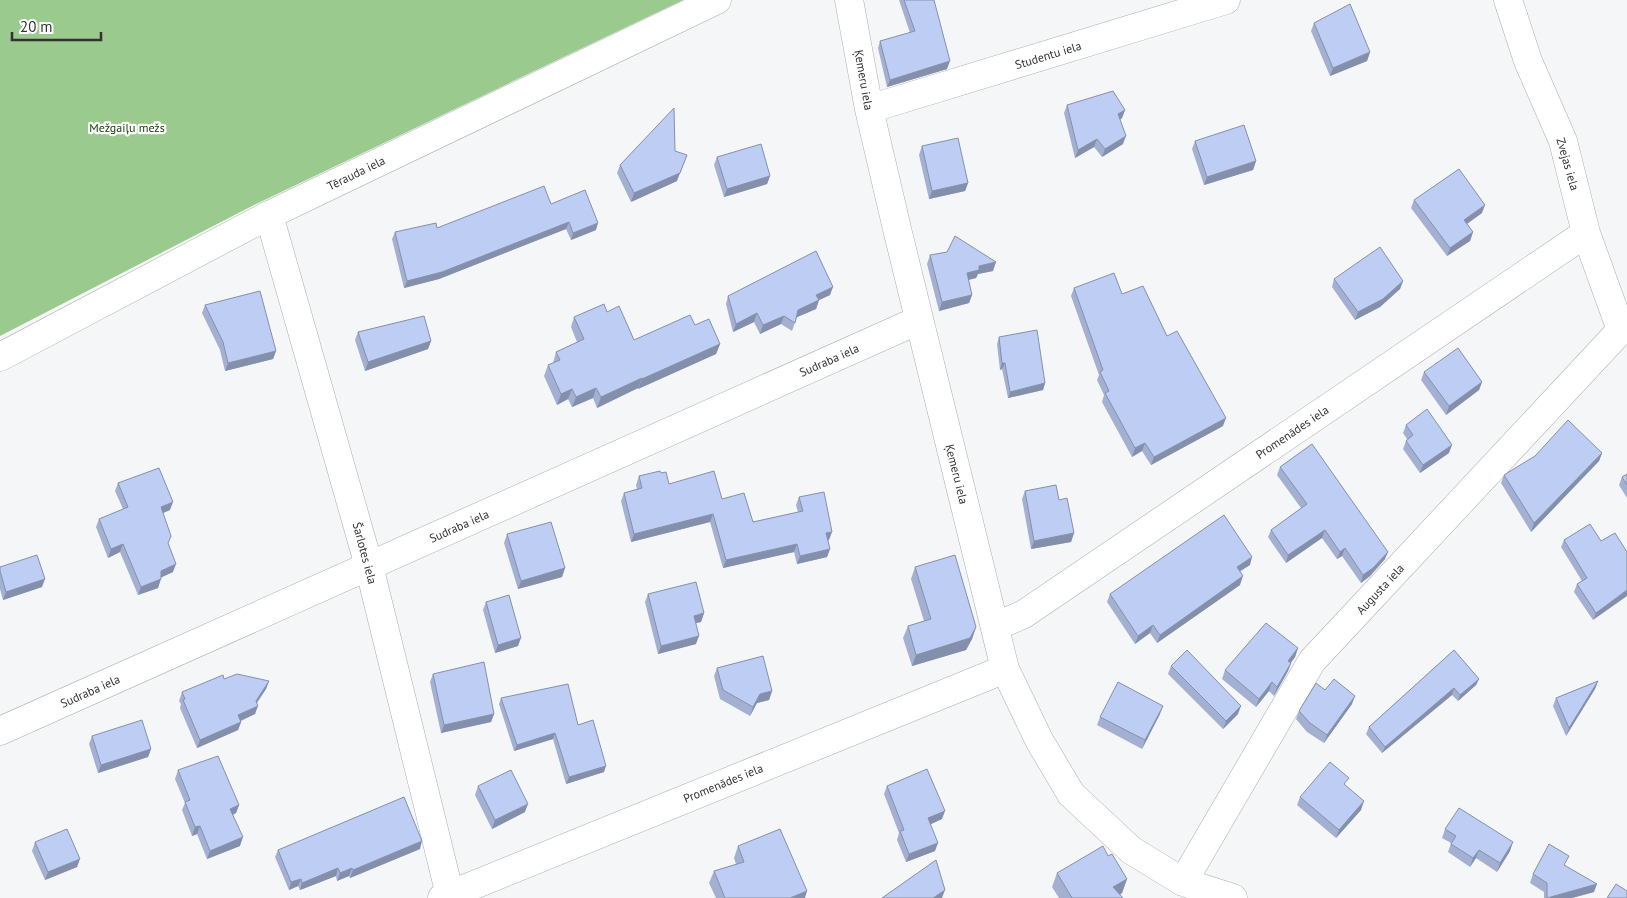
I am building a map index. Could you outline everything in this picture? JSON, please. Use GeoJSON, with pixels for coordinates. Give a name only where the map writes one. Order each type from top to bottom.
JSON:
{"type":"FeatureCollection","features":[{"type":"Feature","properties":{"kind":"street","name":"Tērauda iela"},"geometry":{"type":"LineString","coordinates":[[0,357],[269,215],[717,0]]}},
{"type":"Feature","properties":{"kind":"street","name":"Ķemeru iela"},"geometry":{"type":"LineString","coordinates":[[849,0],[869,109],[1005,668],[1039,740],[1071,794],[1131,850],[1183,882],[1233,898]]}},
{"type":"Feature","properties":{"kind":"street","name":"Studentu iela"},"geometry":{"type":"LineString","coordinates":[[869,109],[1226,0]]}},
{"type":"Feature","properties":{"kind":"street","name":"Zvejas iela"},"geometry":{"type":"LineString","coordinates":[[1508,0],[1528,61],[1563,141],[1586,233],[1621,330]]}},
{"type":"Feature","properties":{"kind":"street","name":"Šarlotes iela"},"geometry":{"type":"LineString","coordinates":[[269,215],[369,566],[446,896]]}},
{"type":"Feature","properties":{"kind":"street","name":"Promenādes iela"},"geometry":{"type":"LineString","coordinates":[[995,627],[1024,614],[1586,233]]}},
{"type":"Feature","properties":{"kind":"street","name":"Sudraba iela"},"geometry":{"type":"LineString","coordinates":[[0,731],[919,320]]}},
{"type":"Feature","properties":{"kind":"street","name":"Augusta iela"},"geometry":{"type":"LineString","coordinates":[[1183,882],[1312,662],[1621,330]]}},
{"type":"Feature","properties":{"kind":"street","name":"Promenādes iela"},"geometry":{"type":"LineString","coordinates":[[446,896],[1005,668]]}},
{"type":"Feature","properties":{"kind":"green space","name":"Mežgaiļu mežs"},"geometry":{"type":"Polygon","coordinates":[[[0,0],[683,0],[254,205],[0,336],[0,0]]]}},
{"type":"Feature","properties":{"kind":"building"},"geometry":{"type":"Polygon","coordinates":[[[904,0],[934,0],[950,61],[890,80],[880,41],[915,31],[904,0]]]}},
{"type":"Feature","properties":{"kind":"building"},"geometry":{"type":"Polygon","coordinates":[[[1350,4],[1370,52],[1333,68],[1314,23],[1350,4]]]}},
{"type":"Feature","properties":{"kind":"building"},"geometry":{"type":"Polygon","coordinates":[[[1113,91],[1125,110],[1118,114],[1126,136],[1105,149],[1097,139],[1078,150],[1067,105],[1113,91]]]}},
{"type":"Feature","properties":{"kind":"building"},"geometry":{"type":"Polygon","coordinates":[[[674,108],[675,151],[687,155],[680,173],[634,193],[620,165],[674,108]]]}},
{"type":"Feature","properties":{"kind":"building"},"geometry":{"type":"Polygon","coordinates":[[[1244,125],[1256,161],[1207,177],[1195,141],[1244,125]]]}},
{"type":"Feature","properties":{"kind":"building"},"geometry":{"type":"Polygon","coordinates":[[[958,138],[968,183],[932,191],[922,146],[958,138]]]}},
{"type":"Feature","properties":{"kind":"building"},"geometry":{"type":"Polygon","coordinates":[[[761,144],[770,176],[727,189],[717,157],[761,144]]]}},
{"type":"Feature","properties":{"kind":"building"},"geometry":{"type":"Polygon","coordinates":[[[1459,169],[1485,205],[1464,220],[1473,232],[1450,248],[1414,200],[1459,169]]]}},
{"type":"Feature","properties":{"kind":"building"},"geometry":{"type":"Polygon","coordinates":[[[544,186],[551,204],[585,190],[598,223],[573,233],[569,222],[442,272],[407,281],[395,232],[436,223],[437,228],[544,186]]]}},
{"type":"Feature","properties":{"kind":"building"},"geometry":{"type":"Polygon","coordinates":[[[955,236],[996,262],[979,266],[979,270],[967,273],[972,295],[942,302],[930,255],[947,252],[955,236]]]}},
{"type":"Feature","properties":{"kind":"building"},"geometry":{"type":"Polygon","coordinates":[[[1380,247],[1403,281],[1383,299],[1358,312],[1334,279],[1380,247]]]}},
{"type":"Feature","properties":{"kind":"building"},"geometry":{"type":"Polygon","coordinates":[[[816,251],[833,287],[816,295],[819,300],[798,310],[795,323],[784,316],[763,325],[757,313],[736,324],[728,296],[816,251]]]}},
{"type":"Feature","properties":{"kind":"building"},"geometry":{"type":"Polygon","coordinates":[[[1114,273],[1122,294],[1143,286],[1167,336],[1177,331],[1226,418],[1154,457],[1145,443],[1135,448],[1105,393],[1109,391],[1100,372],[1103,370],[1074,288],[1114,273]]]}},
{"type":"Feature","properties":{"kind":"building"},"geometry":{"type":"Polygon","coordinates":[[[260,291],[276,351],[228,363],[223,342],[205,305],[260,291]]]}},
{"type":"Feature","properties":{"kind":"building"},"geometry":{"type":"Polygon","coordinates":[[[604,304],[607,312],[619,306],[634,340],[690,315],[695,325],[709,319],[720,344],[601,397],[596,388],[576,397],[572,389],[561,394],[548,365],[560,360],[556,352],[584,339],[574,317],[604,304]]]}},
{"type":"Feature","properties":{"kind":"building"},"geometry":{"type":"Polygon","coordinates":[[[424,316],[431,341],[368,362],[358,332],[424,316]]]}},
{"type":"Feature","properties":{"kind":"building"},"geometry":{"type":"Polygon","coordinates":[[[1037,330],[1045,383],[1010,392],[1005,363],[1002,363],[999,337],[1037,330]]]}},
{"type":"Feature","properties":{"kind":"building"},"geometry":{"type":"Polygon","coordinates":[[[1458,348],[1482,382],[1449,406],[1424,372],[1458,348]]]}},
{"type":"Feature","properties":{"kind":"building"},"geometry":{"type":"Polygon","coordinates":[[[1427,409],[1452,445],[1423,465],[1406,441],[1413,435],[1406,425],[1427,409]]]}},
{"type":"Feature","properties":{"kind":"building"},"geometry":{"type":"Polygon","coordinates":[[[1568,420],[1602,453],[1534,523],[1504,475],[1535,456],[1568,420]]]}},
{"type":"Feature","properties":{"kind":"building"},"geometry":{"type":"Polygon","coordinates":[[[1312,444],[1388,552],[1373,568],[1363,575],[1345,548],[1340,552],[1325,530],[1288,555],[1271,530],[1307,504],[1280,467],[1312,444]]]}},
{"type":"Feature","properties":{"kind":"building"},"geometry":{"type":"Polygon","coordinates":[[[159,468],[173,502],[161,507],[171,536],[168,543],[176,564],[161,571],[161,579],[141,587],[123,544],[111,549],[99,519],[128,507],[118,483],[159,468]]]}},
{"type":"Feature","properties":{"kind":"building"},"geometry":{"type":"Polygon","coordinates":[[[660,471],[661,473],[666,472],[669,484],[714,471],[722,499],[744,493],[753,522],[803,511],[799,497],[824,492],[832,532],[826,533],[830,549],[800,556],[797,544],[726,560],[713,514],[634,534],[624,493],[642,488],[639,476],[660,471]]]}},
{"type":"Feature","properties":{"kind":"building"},"geometry":{"type":"Polygon","coordinates":[[[1627,474],[1627,485],[1622,477],[1627,474]]]}},
{"type":"Feature","properties":{"kind":"building"},"geometry":{"type":"Polygon","coordinates":[[[1056,485],[1059,500],[1067,498],[1074,533],[1034,541],[1025,491],[1056,485]]]}},
{"type":"Feature","properties":{"kind":"building"},"geometry":{"type":"Polygon","coordinates":[[[1224,515],[1252,557],[1237,567],[1243,576],[1160,635],[1153,625],[1138,636],[1110,594],[1224,515]]]}},
{"type":"Feature","properties":{"kind":"building"},"geometry":{"type":"Polygon","coordinates":[[[551,522],[565,568],[521,581],[507,534],[551,522]]]}},
{"type":"Feature","properties":{"kind":"building"},"geometry":{"type":"Polygon","coordinates":[[[1590,524],[1601,541],[1615,533],[1627,552],[1627,590],[1596,613],[1577,584],[1587,578],[1564,540],[1590,524]]]}},
{"type":"Feature","properties":{"kind":"building"},"geometry":{"type":"Polygon","coordinates":[[[37,555],[45,579],[6,592],[0,567],[37,555]]]}},
{"type":"Feature","properties":{"kind":"building"},"geometry":{"type":"Polygon","coordinates":[[[955,555],[976,627],[970,638],[916,655],[908,626],[931,619],[915,567],[955,555]]]}},
{"type":"Feature","properties":{"kind":"building"},"geometry":{"type":"Polygon","coordinates":[[[696,582],[704,613],[694,616],[699,636],[661,646],[648,594],[696,582]]]}},
{"type":"Feature","properties":{"kind":"building"},"geometry":{"type":"Polygon","coordinates":[[[509,595],[521,638],[498,645],[486,602],[509,595]]]}},
{"type":"Feature","properties":{"kind":"building"},"geometry":{"type":"Polygon","coordinates":[[[1266,623],[1298,648],[1288,661],[1291,663],[1277,687],[1272,682],[1259,699],[1225,670],[1266,623]]]}},
{"type":"Feature","properties":{"kind":"building"},"geometry":{"type":"Polygon","coordinates":[[[1187,650],[1241,706],[1226,721],[1171,666],[1187,650]]]}},
{"type":"Feature","properties":{"kind":"building"},"geometry":{"type":"Polygon","coordinates":[[[1454,650],[1479,679],[1460,695],[1454,688],[1385,747],[1369,727],[1454,650]]]}},
{"type":"Feature","properties":{"kind":"building"},"geometry":{"type":"Polygon","coordinates":[[[763,656],[772,691],[760,694],[753,707],[723,690],[717,668],[763,656]]]}},
{"type":"Feature","properties":{"kind":"building"},"geometry":{"type":"Polygon","coordinates":[[[484,662],[494,714],[444,725],[433,674],[484,662]]]}},
{"type":"Feature","properties":{"kind":"building"},"geometry":{"type":"Polygon","coordinates":[[[237,674],[269,681],[256,701],[258,706],[238,715],[241,722],[200,740],[183,700],[185,699],[182,692],[223,675],[224,679],[237,674]]]}},
{"type":"Feature","properties":{"kind":"building"},"geometry":{"type":"Polygon","coordinates":[[[1334,679],[1355,696],[1327,735],[1310,723],[1299,711],[1316,683],[1325,690],[1334,679]]]}},
{"type":"Feature","properties":{"kind":"building"},"geometry":{"type":"Polygon","coordinates":[[[1598,681],[1569,728],[1556,698],[1598,681]]]}},
{"type":"Feature","properties":{"kind":"building"},"geometry":{"type":"Polygon","coordinates":[[[1118,682],[1163,706],[1145,740],[1100,717],[1118,682]]]}},
{"type":"Feature","properties":{"kind":"building"},"geometry":{"type":"Polygon","coordinates":[[[568,684],[578,725],[593,720],[606,766],[569,777],[555,733],[517,745],[501,698],[568,684]]]}},
{"type":"Feature","properties":{"kind":"building"},"geometry":{"type":"Polygon","coordinates":[[[142,720],[151,749],[101,765],[92,736],[142,720]]]}},
{"type":"Feature","properties":{"kind":"building"},"geometry":{"type":"Polygon","coordinates":[[[218,756],[239,805],[230,809],[243,837],[210,851],[200,826],[195,827],[185,802],[190,800],[178,770],[218,756]]]}},
{"type":"Feature","properties":{"kind":"building"},"geometry":{"type":"Polygon","coordinates":[[[1330,762],[1349,778],[1344,784],[1364,801],[1339,830],[1300,797],[1330,762]]]}},
{"type":"Feature","properties":{"kind":"building"},"geometry":{"type":"Polygon","coordinates":[[[927,769],[945,811],[928,818],[938,843],[909,854],[900,831],[904,830],[887,786],[927,769]]]}},
{"type":"Feature","properties":{"kind":"building"},"geometry":{"type":"Polygon","coordinates":[[[511,770],[528,804],[495,820],[478,786],[511,770]]]}},
{"type":"Feature","properties":{"kind":"building"},"geometry":{"type":"Polygon","coordinates":[[[404,797],[422,841],[353,870],[352,868],[340,873],[338,868],[302,883],[301,879],[291,882],[278,850],[404,797]]]}},
{"type":"Feature","properties":{"kind":"building"},"geometry":{"type":"Polygon","coordinates":[[[1459,808],[1513,842],[1500,863],[1479,850],[1473,858],[1451,844],[1456,836],[1445,829],[1459,808]]]}},
{"type":"Feature","properties":{"kind":"building"},"geometry":{"type":"Polygon","coordinates":[[[67,829],[80,859],[48,872],[35,842],[67,829]]]}},
{"type":"Feature","properties":{"kind":"building"},"geometry":{"type":"Polygon","coordinates":[[[780,829],[807,891],[790,898],[725,898],[714,871],[744,862],[738,846],[780,829]]]}},
{"type":"Feature","properties":{"kind":"building"},"geometry":{"type":"Polygon","coordinates":[[[1549,844],[1569,856],[1564,865],[1597,884],[1547,898],[1547,883],[1533,874],[1549,844]]]}},
{"type":"Feature","properties":{"kind":"building"},"geometry":{"type":"Polygon","coordinates":[[[1103,846],[1108,856],[1112,854],[1127,879],[1113,887],[1123,898],[1072,898],[1057,873],[1103,846]]]}},
{"type":"Feature","properties":{"kind":"building"},"geometry":{"type":"Polygon","coordinates":[[[936,860],[945,890],[933,898],[882,898],[936,860]]]}},
{"type":"Feature","properties":{"kind":"building"},"geometry":{"type":"Polygon","coordinates":[[[1616,884],[1627,891],[1627,898],[1607,898],[1616,884]]]}}]}
